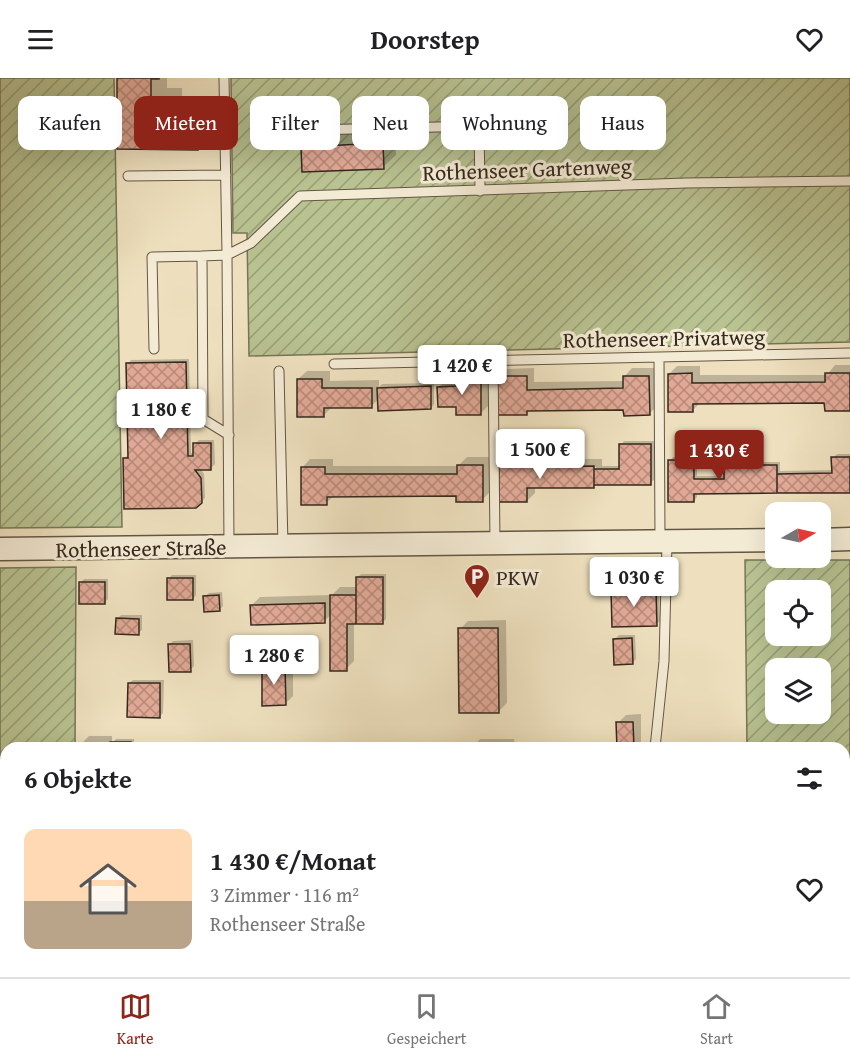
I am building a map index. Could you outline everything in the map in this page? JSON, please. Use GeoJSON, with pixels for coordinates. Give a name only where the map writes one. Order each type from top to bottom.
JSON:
{"type":"FeatureCollection","features":[{"type":"Feature","properties":{"kind":"street"},"geometry":{"type":"LineString","coordinates":[[831,540],[850,539]]}},
{"type":"Feature","properties":{"kind":"street","name":"Rothenseer Straße"},"geometry":{"type":"LineString","coordinates":[[0,549],[765,540]]}},
{"type":"Feature","properties":{"kind":"lane"},"geometry":{"type":"LineString","coordinates":[[224,78],[229,547]]}},
{"type":"Feature","properties":{"kind":"lane"},"geometry":{"type":"LineString","coordinates":[[340,129],[479,126],[480,191]]}},
{"type":"Feature","properties":{"kind":"lane"},"geometry":{"type":"LineString","coordinates":[[128,176],[226,175]]}},
{"type":"Feature","properties":{"kind":"lane","name":"Rothenseer Gartenweg"},"geometry":{"type":"LineString","coordinates":[[227,255],[251,243],[300,196],[686,183],[850,181]]}},
{"type":"Feature","properties":{"kind":"lane"},"geometry":{"type":"LineString","coordinates":[[154,349],[152,257],[227,255]]}},
{"type":"Feature","properties":{"kind":"lane"},"geometry":{"type":"LineString","coordinates":[[202,256],[203,419],[229,435]]}},
{"type":"Feature","properties":{"kind":"lane","name":"Rothenseer Privatweg"},"geometry":{"type":"LineString","coordinates":[[334,364],[850,353]]}},
{"type":"Feature","properties":{"kind":"lane"},"geometry":{"type":"LineString","coordinates":[[656,742],[664,661],[664,540],[659,358]]}},
{"type":"Feature","properties":{"kind":"lane"},"geometry":{"type":"LineString","coordinates":[[493,361],[495,543]]}},
{"type":"Feature","properties":{"kind":"lane"},"geometry":{"type":"LineString","coordinates":[[279,371],[283,546]]}},
{"type":"Feature","properties":{"kind":"green space"},"geometry":{"type":"Polygon","coordinates":[[[0,78],[114,78],[114,96],[18,96],[18,150],[115,150],[122,527],[0,528],[0,78]]]}},
{"type":"Feature","properties":{"kind":"green space"},"geometry":{"type":"Polygon","coordinates":[[[231,78],[850,78],[850,342],[249,356],[247,233],[233,233],[232,150],[238,150],[238,96],[231,96],[231,78]]]}},
{"type":"Feature","properties":{"kind":"green space"},"geometry":{"type":"Polygon","coordinates":[[[745,560],[765,560],[765,568],[831,568],[831,560],[850,560],[850,742],[747,742],[745,560]]]}},
{"type":"Feature","properties":{"kind":"green space"},"geometry":{"type":"Polygon","coordinates":[[[76,567],[75,742],[0,742],[0,568],[76,567]]]}},
{"type":"Feature","properties":{"kind":"building"},"geometry":{"type":"Polygon","coordinates":[[[117,78],[159,78],[151,79],[151,96],[134,96],[134,149],[122,149],[122,96],[117,96],[117,78]]]}},
{"type":"Feature","properties":{"kind":"building"},"geometry":{"type":"Polygon","coordinates":[[[340,145],[352,145],[352,150],[383,150],[384,169],[302,172],[301,150],[340,150],[340,145]]]}},
{"type":"Feature","properties":{"kind":"building"},"geometry":{"type":"Polygon","coordinates":[[[186,362],[188,456],[193,456],[193,443],[211,443],[211,470],[195,470],[201,478],[202,503],[196,508],[124,509],[123,458],[128,458],[126,363],[186,362]]]}},
{"type":"Feature","properties":{"kind":"building"},"geometry":{"type":"Polygon","coordinates":[[[692,373],[692,383],[825,382],[825,373],[850,373],[850,411],[825,411],[824,403],[693,404],[693,412],[668,412],[668,374],[692,373]]]}},
{"type":"Feature","properties":{"kind":"building"},"geometry":{"type":"Polygon","coordinates":[[[456,376],[481,376],[481,415],[456,415],[456,407],[438,407],[437,387],[456,386],[456,376]]]}},
{"type":"Feature","properties":{"kind":"building"},"geometry":{"type":"Polygon","coordinates":[[[497,376],[527,376],[527,390],[623,388],[623,376],[649,376],[650,415],[624,416],[623,410],[527,411],[527,415],[498,415],[497,376]]]}},
{"type":"Feature","properties":{"kind":"building"},"geometry":{"type":"Polygon","coordinates":[[[297,379],[322,379],[322,388],[372,388],[372,408],[324,408],[324,417],[297,417],[297,379]]]}},
{"type":"Feature","properties":{"kind":"building"},"geometry":{"type":"Polygon","coordinates":[[[431,386],[431,409],[378,411],[377,388],[431,386]]]}},
{"type":"Feature","properties":{"kind":"building"},"geometry":{"type":"Polygon","coordinates":[[[619,444],[651,444],[651,485],[594,485],[594,469],[619,469],[619,444]]]}},
{"type":"Feature","properties":{"kind":"building"},"geometry":{"type":"Polygon","coordinates":[[[831,457],[850,457],[850,493],[777,493],[777,474],[832,473],[831,457]]]}},
{"type":"Feature","properties":{"kind":"building"},"geometry":{"type":"Polygon","coordinates":[[[668,460],[694,460],[694,479],[724,479],[724,465],[777,465],[777,493],[694,494],[694,502],[668,502],[668,460]]]}},
{"type":"Feature","properties":{"kind":"building"},"geometry":{"type":"Polygon","coordinates":[[[499,464],[527,464],[527,467],[594,466],[594,488],[527,488],[527,502],[499,502],[499,464]]]}},
{"type":"Feature","properties":{"kind":"building"},"geometry":{"type":"Polygon","coordinates":[[[457,465],[483,465],[483,502],[456,502],[456,496],[327,497],[327,505],[301,505],[301,467],[325,467],[325,474],[457,474],[457,465]]]}},
{"type":"Feature","properties":{"kind":"building"},"geometry":{"type":"Polygon","coordinates":[[[356,577],[383,577],[383,624],[356,624],[356,577]]]}},
{"type":"Feature","properties":{"kind":"building"},"geometry":{"type":"Polygon","coordinates":[[[167,578],[193,578],[193,600],[167,600],[167,578]]]}},
{"type":"Feature","properties":{"kind":"building"},"geometry":{"type":"Polygon","coordinates":[[[79,582],[105,582],[105,604],[79,604],[79,582]]]}},
{"type":"Feature","properties":{"kind":"building"},"geometry":{"type":"Polygon","coordinates":[[[656,589],[657,626],[612,627],[611,590],[656,589]]]}},
{"type":"Feature","properties":{"kind":"building"},"geometry":{"type":"Polygon","coordinates":[[[219,595],[220,611],[204,612],[203,596],[219,595]]]}},
{"type":"Feature","properties":{"kind":"building"},"geometry":{"type":"Polygon","coordinates":[[[330,595],[356,595],[356,624],[347,624],[347,671],[330,671],[330,595]]]}},
{"type":"Feature","properties":{"kind":"building"},"geometry":{"type":"Polygon","coordinates":[[[325,603],[325,623],[251,625],[250,605],[325,603]]]}},
{"type":"Feature","properties":{"kind":"building"},"geometry":{"type":"Polygon","coordinates":[[[116,618],[139,619],[139,635],[115,634],[116,618]]]}},
{"type":"Feature","properties":{"kind":"building"},"geometry":{"type":"Polygon","coordinates":[[[458,628],[498,628],[499,713],[459,713],[458,628]]]}},
{"type":"Feature","properties":{"kind":"building"},"geometry":{"type":"Polygon","coordinates":[[[632,638],[633,664],[614,665],[613,639],[632,638]]]}},
{"type":"Feature","properties":{"kind":"building"},"geometry":{"type":"Polygon","coordinates":[[[168,644],[190,644],[191,672],[169,672],[168,644]]]}},
{"type":"Feature","properties":{"kind":"building"},"geometry":{"type":"Polygon","coordinates":[[[262,666],[285,666],[286,705],[262,706],[262,666]]]}},
{"type":"Feature","properties":{"kind":"building"},"geometry":{"type":"Polygon","coordinates":[[[128,683],[160,683],[160,718],[127,717],[128,683]]]}},
{"type":"Feature","properties":{"kind":"building"},"geometry":{"type":"Polygon","coordinates":[[[616,722],[633,722],[634,742],[617,742],[616,722]]]}},
{"type":"Feature","properties":{"kind":"place","name":"PKW"},"geometry":{"type":"Point","coordinates":[477,600]}}]}
